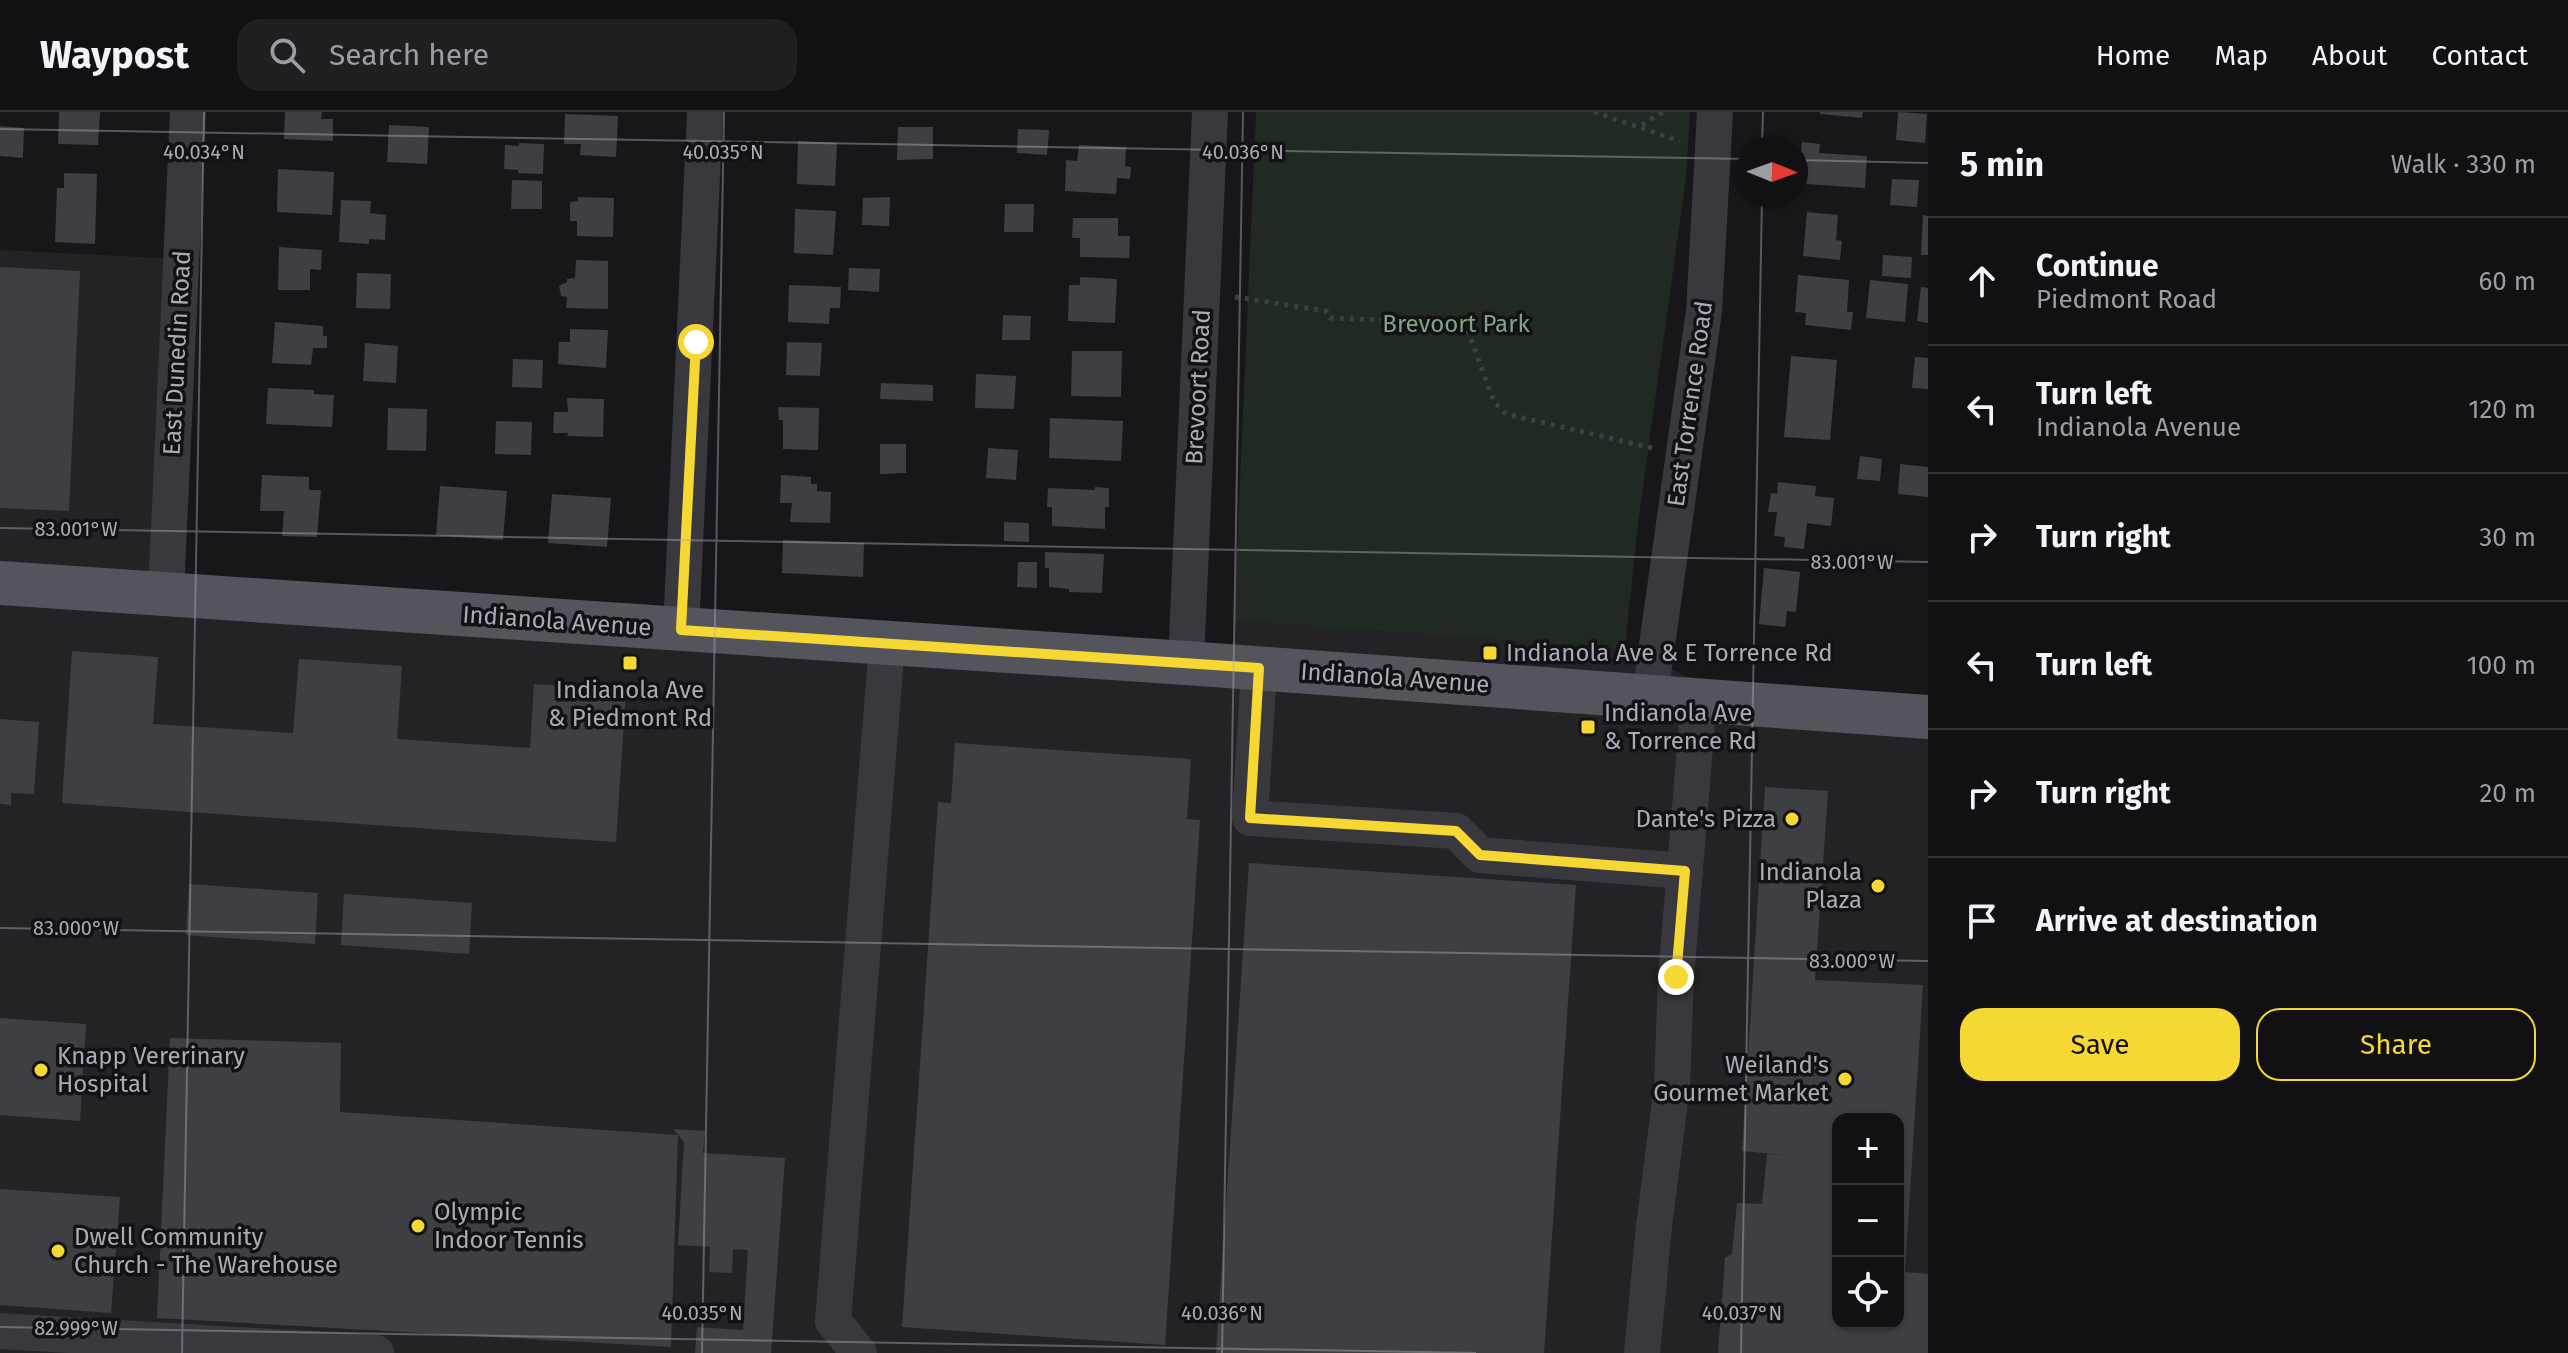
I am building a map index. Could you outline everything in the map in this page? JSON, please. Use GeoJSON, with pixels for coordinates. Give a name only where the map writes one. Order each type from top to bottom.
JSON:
{"type":"FeatureCollection","features":[{"type":"Feature","properties":{"kind":"main road","name":"Indianola Avenue"},"geometry":{"type":"LineString","coordinates":[[0,583],[1650,695],[1928,717]]}},
{"type":"Feature","properties":{"kind":"street","name":"East Dunedin Road"},"geometry":{"type":"LineString","coordinates":[[166,593],[188,112]]}},
{"type":"Feature","properties":{"kind":"street"},"geometry":{"type":"LineString","coordinates":[[681,630],[705,112]]}},
{"type":"Feature","properties":{"kind":"street","name":"Brevoort Road"},"geometry":{"type":"LineString","coordinates":[[1186,663],[1210,112]]}},
{"type":"Feature","properties":{"kind":"street","name":"East Torrence Road"},"geometry":{"type":"LineString","coordinates":[[1650,695],[1704,311],[1715,112]]}},
{"type":"Feature","properties":{"kind":"street"},"geometry":{"type":"LineString","coordinates":[[859,1353],[833,1321],[887,644]]}},
{"type":"Feature","properties":{"kind":"street"},"geometry":{"type":"LineString","coordinates":[[1259,668],[1250,818],[1456,831],[1480,855],[1685,871]]}},
{"type":"Feature","properties":{"kind":"street"},"geometry":{"type":"LineString","coordinates":[[1642,1353],[1672,1086],[1676,977],[1699,699]]}},
{"type":"Feature","properties":{"kind":"street"},"geometry":{"type":"LineString","coordinates":[[0,1331],[376,1353]]}},
{"type":"Feature","properties":{"kind":"path"},"geometry":{"type":"LineString","coordinates":[[1594,112],[1682,142]]}},
{"type":"Feature","properties":{"kind":"path"},"geometry":{"type":"LineString","coordinates":[[1642,126],[1663,112]]}},
{"type":"Feature","properties":{"kind":"path"},"geometry":{"type":"LineString","coordinates":[[1235,297],[1326,311],[1330,318],[1450,320],[1468,331],[1494,402],[1506,414],[1656,449]]}},
{"type":"Feature","properties":{"kind":"shaded area"},"geometry":{"type":"Polygon","coordinates":[[[0,250],[181,259],[170,595],[1232,670],[1234,621],[1625,649],[1749,703],[1928,716],[1928,1353],[0,1353],[0,250]]]}},
{"type":"Feature","properties":{"kind":"green space","name":"Brevoort Park"},"geometry":{"type":"Polygon","coordinates":[[[1256,112],[1690,112],[1686,178],[1638,523],[1625,649],[1234,621],[1256,112]]]}},
{"type":"Feature","properties":{"kind":"building"},"geometry":{"type":"Polygon","coordinates":[[[59,112],[100,112],[98,145],[58,144],[59,112]]]}},
{"type":"Feature","properties":{"kind":"building"},"geometry":{"type":"Polygon","coordinates":[[[285,112],[322,112],[321,119],[333,119],[333,141],[284,139],[285,112]]]}},
{"type":"Feature","properties":{"kind":"building"},"geometry":{"type":"Polygon","coordinates":[[[1820,112],[1863,112],[1862,118],[1820,112]]]}},
{"type":"Feature","properties":{"kind":"building"},"geometry":{"type":"Polygon","coordinates":[[[1898,112],[1927,114],[1925,143],[1896,140],[1898,112]]]}},
{"type":"Feature","properties":{"kind":"building"},"geometry":{"type":"Polygon","coordinates":[[[565,114],[618,116],[616,157],[580,155],[581,144],[564,144],[565,114]]]}},
{"type":"Feature","properties":{"kind":"building"},"geometry":{"type":"Polygon","coordinates":[[[389,125],[429,127],[427,164],[387,162],[389,125]]]}},
{"type":"Feature","properties":{"kind":"building"},"geometry":{"type":"Polygon","coordinates":[[[0,126],[24,128],[23,158],[0,156],[0,126]]]}},
{"type":"Feature","properties":{"kind":"building"},"geometry":{"type":"Polygon","coordinates":[[[898,127],[933,127],[933,159],[897,160],[898,127]]]}},
{"type":"Feature","properties":{"kind":"building"},"geometry":{"type":"Polygon","coordinates":[[[1018,129],[1049,130],[1047,155],[1017,153],[1018,129]]]}},
{"type":"Feature","properties":{"kind":"building"},"geometry":{"type":"Polygon","coordinates":[[[798,141],[837,143],[835,186],[797,184],[798,141]]]}},
{"type":"Feature","properties":{"kind":"building"},"geometry":{"type":"Polygon","coordinates":[[[519,143],[544,144],[543,174],[504,169],[505,145],[519,146],[519,143]]]}},
{"type":"Feature","properties":{"kind":"building"},"geometry":{"type":"Polygon","coordinates":[[[1808,143],[1820,144],[1819,153],[1867,156],[1865,188],[1808,184],[1808,143]]]}},
{"type":"Feature","properties":{"kind":"building"},"geometry":{"type":"Polygon","coordinates":[[[1079,145],[1126,147],[1125,166],[1131,167],[1130,179],[1117,178],[1116,194],[1065,191],[1066,160],[1077,161],[1079,145]]]}},
{"type":"Feature","properties":{"kind":"building"},"geometry":{"type":"Polygon","coordinates":[[[278,169],[334,172],[332,215],[277,212],[278,169]]]}},
{"type":"Feature","properties":{"kind":"building"},"geometry":{"type":"Polygon","coordinates":[[[64,173],[97,174],[95,244],[55,242],[57,188],[64,188],[64,173]]]}},
{"type":"Feature","properties":{"kind":"building"},"geometry":{"type":"Polygon","coordinates":[[[1892,179],[1919,180],[1917,207],[1890,205],[1892,179]]]}},
{"type":"Feature","properties":{"kind":"building"},"geometry":{"type":"Polygon","coordinates":[[[512,180],[542,181],[542,209],[511,209],[512,180]]]}},
{"type":"Feature","properties":{"kind":"building"},"geometry":{"type":"Polygon","coordinates":[[[578,197],[614,198],[613,237],[577,236],[577,221],[570,221],[570,202],[578,201],[578,197]]]}},
{"type":"Feature","properties":{"kind":"building"},"geometry":{"type":"Polygon","coordinates":[[[890,197],[889,226],[862,225],[863,198],[890,197]]]}},
{"type":"Feature","properties":{"kind":"building"},"geometry":{"type":"Polygon","coordinates":[[[341,200],[371,201],[370,213],[386,215],[385,240],[369,239],[369,244],[339,242],[341,200]]]}},
{"type":"Feature","properties":{"kind":"building"},"geometry":{"type":"Polygon","coordinates":[[[1005,204],[1034,204],[1033,232],[1004,232],[1005,204]]]}},
{"type":"Feature","properties":{"kind":"building"},"geometry":{"type":"Polygon","coordinates":[[[795,209],[836,211],[833,255],[794,253],[795,209]]]}},
{"type":"Feature","properties":{"kind":"building"},"geometry":{"type":"Polygon","coordinates":[[[1807,212],[1838,215],[1836,240],[1842,241],[1840,260],[1803,256],[1807,212]]]}},
{"type":"Feature","properties":{"kind":"building"},"geometry":{"type":"Polygon","coordinates":[[[1923,215],[1928,216],[1928,255],[1921,255],[1923,215]]]}},
{"type":"Feature","properties":{"kind":"building"},"geometry":{"type":"Polygon","coordinates":[[[1073,218],[1118,218],[1118,236],[1130,236],[1129,258],[1080,257],[1080,238],[1072,238],[1073,218]]]}},
{"type":"Feature","properties":{"kind":"building"},"geometry":{"type":"Polygon","coordinates":[[[279,247],[322,250],[321,270],[310,269],[310,290],[278,290],[279,247]]]}},
{"type":"Feature","properties":{"kind":"building"},"geometry":{"type":"Polygon","coordinates":[[[1883,255],[1912,257],[1911,278],[1882,276],[1883,255]]]}},
{"type":"Feature","properties":{"kind":"building"},"geometry":{"type":"Polygon","coordinates":[[[576,260],[608,261],[608,309],[566,308],[567,297],[561,296],[559,286],[567,279],[575,278],[576,260]]]}},
{"type":"Feature","properties":{"kind":"building"},"geometry":{"type":"Polygon","coordinates":[[[0,267],[80,271],[69,511],[0,508],[0,267]]]}},
{"type":"Feature","properties":{"kind":"building"},"geometry":{"type":"Polygon","coordinates":[[[849,268],[880,269],[879,292],[848,290],[849,268]]]}},
{"type":"Feature","properties":{"kind":"building"},"geometry":{"type":"Polygon","coordinates":[[[357,273],[391,274],[390,309],[356,308],[357,273]]]}},
{"type":"Feature","properties":{"kind":"building"},"geometry":{"type":"Polygon","coordinates":[[[1798,275],[1849,280],[1847,312],[1853,312],[1851,330],[1805,325],[1806,313],[1795,312],[1798,275]]]}},
{"type":"Feature","properties":{"kind":"building"},"geometry":{"type":"Polygon","coordinates":[[[1080,277],[1117,279],[1115,323],[1068,321],[1069,285],[1080,285],[1080,277]]]}},
{"type":"Feature","properties":{"kind":"building"},"geometry":{"type":"Polygon","coordinates":[[[1870,280],[1908,284],[1905,322],[1866,318],[1870,280]]]}},
{"type":"Feature","properties":{"kind":"building"},"geometry":{"type":"Polygon","coordinates":[[[789,285],[841,287],[840,308],[830,308],[829,324],[788,322],[789,285]]]}},
{"type":"Feature","properties":{"kind":"building"},"geometry":{"type":"Polygon","coordinates":[[[1921,287],[1928,288],[1928,323],[1917,321],[1921,287]]]}},
{"type":"Feature","properties":{"kind":"building"},"geometry":{"type":"Polygon","coordinates":[[[1003,315],[1031,316],[1030,340],[1002,340],[1003,315]]]}},
{"type":"Feature","properties":{"kind":"building"},"geometry":{"type":"Polygon","coordinates":[[[275,322],[323,326],[327,348],[313,348],[311,365],[272,363],[275,322]]]}},
{"type":"Feature","properties":{"kind":"building"},"geometry":{"type":"Polygon","coordinates":[[[570,329],[608,330],[606,368],[558,364],[559,342],[570,342],[570,329]]]}},
{"type":"Feature","properties":{"kind":"building"},"geometry":{"type":"Polygon","coordinates":[[[787,342],[822,343],[820,376],[786,375],[787,342]]]}},
{"type":"Feature","properties":{"kind":"building"},"geometry":{"type":"Polygon","coordinates":[[[365,343],[398,346],[396,383],[363,381],[365,343]]]}},
{"type":"Feature","properties":{"kind":"building"},"geometry":{"type":"Polygon","coordinates":[[[1072,351],[1122,351],[1121,397],[1071,396],[1072,351]]]}},
{"type":"Feature","properties":{"kind":"building"},"geometry":{"type":"Polygon","coordinates":[[[1791,356],[1837,360],[1830,440],[1784,437],[1791,356]]]}},
{"type":"Feature","properties":{"kind":"building"},"geometry":{"type":"Polygon","coordinates":[[[1915,357],[1928,358],[1928,389],[1912,388],[1915,357]]]}},
{"type":"Feature","properties":{"kind":"building"},"geometry":{"type":"Polygon","coordinates":[[[513,359],[543,360],[542,388],[512,387],[513,359]]]}},
{"type":"Feature","properties":{"kind":"building"},"geometry":{"type":"Polygon","coordinates":[[[976,374],[1016,376],[1014,409],[975,408],[976,374]]]}},
{"type":"Feature","properties":{"kind":"building"},"geometry":{"type":"Polygon","coordinates":[[[881,383],[933,385],[933,401],[880,399],[881,383]]]}},
{"type":"Feature","properties":{"kind":"building"},"geometry":{"type":"Polygon","coordinates":[[[268,388],[314,390],[314,394],[334,395],[332,427],[266,424],[268,388]]]}},
{"type":"Feature","properties":{"kind":"building"},"geometry":{"type":"Polygon","coordinates":[[[567,398],[604,399],[603,437],[553,433],[554,412],[568,412],[567,398]]]}},
{"type":"Feature","properties":{"kind":"building"},"geometry":{"type":"Polygon","coordinates":[[[778,407],[819,408],[818,450],[783,449],[783,420],[779,420],[778,407]]]}},
{"type":"Feature","properties":{"kind":"building"},"geometry":{"type":"Polygon","coordinates":[[[388,408],[427,409],[426,451],[387,450],[388,408]]]}},
{"type":"Feature","properties":{"kind":"building"},"geometry":{"type":"Polygon","coordinates":[[[1050,418],[1123,421],[1121,461],[1049,458],[1050,418]]]}},
{"type":"Feature","properties":{"kind":"building"},"geometry":{"type":"Polygon","coordinates":[[[496,421],[532,422],[531,455],[495,454],[496,421]]]}},
{"type":"Feature","properties":{"kind":"building"},"geometry":{"type":"Polygon","coordinates":[[[880,444],[906,444],[906,473],[880,474],[880,444]]]}},
{"type":"Feature","properties":{"kind":"building"},"geometry":{"type":"Polygon","coordinates":[[[988,448],[1018,450],[1016,480],[986,478],[988,448]]]}},
{"type":"Feature","properties":{"kind":"building"},"geometry":{"type":"Polygon","coordinates":[[[1860,456],[1882,459],[1880,481],[1857,479],[1860,456]]]}},
{"type":"Feature","properties":{"kind":"building"},"geometry":{"type":"Polygon","coordinates":[[[1900,464],[1928,467],[1928,497],[1898,494],[1900,464]]]}},
{"type":"Feature","properties":{"kind":"building"},"geometry":{"type":"Polygon","coordinates":[[[262,475],[309,477],[309,490],[321,490],[317,537],[282,536],[284,511],[260,511],[262,475]]]}},
{"type":"Feature","properties":{"kind":"building"},"geometry":{"type":"Polygon","coordinates":[[[781,475],[811,477],[811,484],[817,484],[817,491],[831,492],[830,523],[790,522],[792,503],[780,503],[781,475]]]}},
{"type":"Feature","properties":{"kind":"building"},"geometry":{"type":"Polygon","coordinates":[[[1778,482],[1816,486],[1815,496],[1834,498],[1831,526],[1807,523],[1804,549],[1784,547],[1785,537],[1774,536],[1777,512],[1768,512],[1771,493],[1777,494],[1778,482]]]}},
{"type":"Feature","properties":{"kind":"building"},"geometry":{"type":"Polygon","coordinates":[[[440,486],[507,491],[503,540],[436,535],[440,486]]]}},
{"type":"Feature","properties":{"kind":"building"},"geometry":{"type":"Polygon","coordinates":[[[1095,487],[1109,488],[1105,529],[1052,526],[1052,507],[1047,507],[1048,488],[1095,490],[1095,487]]]}},
{"type":"Feature","properties":{"kind":"building"},"geometry":{"type":"Polygon","coordinates":[[[552,494],[611,498],[607,547],[548,543],[552,494]]]}},
{"type":"Feature","properties":{"kind":"building"},"geometry":{"type":"Polygon","coordinates":[[[1004,522],[1029,523],[1029,542],[1004,541],[1004,522]]]}},
{"type":"Feature","properties":{"kind":"building"},"geometry":{"type":"Polygon","coordinates":[[[783,540],[864,543],[863,577],[782,573],[783,540]]]}},
{"type":"Feature","properties":{"kind":"building"},"geometry":{"type":"Polygon","coordinates":[[[1045,552],[1104,554],[1102,593],[1069,592],[1069,589],[1049,587],[1045,552]]]}},
{"type":"Feature","properties":{"kind":"building"},"geometry":{"type":"Polygon","coordinates":[[[1018,562],[1037,562],[1037,588],[1017,587],[1018,562]]]}},
{"type":"Feature","properties":{"kind":"building"},"geometry":{"type":"Polygon","coordinates":[[[1764,568],[1800,572],[1796,612],[1787,611],[1785,627],[1759,624],[1764,568]]]}},
{"type":"Feature","properties":{"kind":"building"},"geometry":{"type":"Polygon","coordinates":[[[72,651],[158,657],[153,724],[293,733],[299,659],[402,666],[397,739],[530,748],[534,684],[626,690],[616,842],[62,803],[72,651]]]}},
{"type":"Feature","properties":{"kind":"building"},"geometry":{"type":"Polygon","coordinates":[[[0,719],[39,722],[34,794],[11,793],[11,805],[0,804],[0,719]]]}},
{"type":"Feature","properties":{"kind":"building"},"geometry":{"type":"Polygon","coordinates":[[[955,743],[1191,759],[1187,819],[1200,820],[1165,1345],[902,1327],[938,802],[951,803],[955,743]]]}},
{"type":"Feature","properties":{"kind":"building"},"geometry":{"type":"Polygon","coordinates":[[[1765,787],[1828,791],[1815,980],[1923,985],[1905,1272],[1928,1274],[1928,1353],[1718,1353],[1725,1258],[1732,1254],[1737,1203],[1762,1204],[1767,1154],[1786,1155],[1742,1151],[1765,787]]]}},
{"type":"Feature","properties":{"kind":"building"},"geometry":{"type":"Polygon","coordinates":[[[1249,863],[1576,885],[1544,1353],[1216,1353],[1249,863]]]}},
{"type":"Feature","properties":{"kind":"building"},"geometry":{"type":"Polygon","coordinates":[[[189,884],[318,893],[315,944],[186,935],[189,884]]]}},
{"type":"Feature","properties":{"kind":"building"},"geometry":{"type":"Polygon","coordinates":[[[344,894],[472,903],[469,954],[341,945],[344,894]]]}},
{"type":"Feature","properties":{"kind":"building","name":"Knapp Vererinary Hospital"},"geometry":{"type":"Polygon","coordinates":[[[0,1018],[86,1024],[80,1121],[0,1115],[0,1018]]]}},
{"type":"Feature","properties":{"kind":"building","name":"Olympic Indoor Tennis"},"geometry":{"type":"Polygon","coordinates":[[[170,1038],[341,1043],[340,1112],[678,1135],[671,1347],[157,1318],[170,1038]]]}},
{"type":"Feature","properties":{"kind":"building"},"geometry":{"type":"Polygon","coordinates":[[[673,1129],[705,1131],[703,1153],[785,1158],[771,1353],[695,1353],[697,1327],[743,1330],[748,1250],[733,1249],[732,1273],[709,1272],[710,1247],[678,1245],[684,1142],[673,1129]]]}},
{"type":"Feature","properties":{"kind":"building","name":"Dwell Community Church - The Warehouse"},"geometry":{"type":"Polygon","coordinates":[[[0,1189],[120,1197],[111,1313],[0,1305],[0,1189]]]}},
{"type":"Feature","properties":{"kind":"place","name":"Indianola Ave & E Torrence Rd"},"geometry":{"type":"Point","coordinates":[1490,653]}},
{"type":"Feature","properties":{"kind":"place","name":"Indianola Ave & Piedmont Rd"},"geometry":{"type":"Point","coordinates":[630,663]}},
{"type":"Feature","properties":{"kind":"place","name":"Indianola Ave & Torrence Rd"},"geometry":{"type":"Point","coordinates":[1588,727]}},
{"type":"Feature","properties":{"kind":"place","name":"Dante's Pizza"},"geometry":{"type":"Point","coordinates":[1792,819]}},
{"type":"Feature","properties":{"kind":"place","name":"Indianola Plaza"},"geometry":{"type":"Point","coordinates":[1878,886]}},
{"type":"Feature","properties":{"kind":"place","name":"Knapp Vererinary Hospital"},"geometry":{"type":"Point","coordinates":[41,1070]}},
{"type":"Feature","properties":{"kind":"place","name":"Weiland's Gourmet Market"},"geometry":{"type":"Point","coordinates":[1845,1079]}},
{"type":"Feature","properties":{"kind":"place","name":"Olympic Indoor Tennis"},"geometry":{"type":"Point","coordinates":[418,1226]}},
{"type":"Feature","properties":{"kind":"place","name":"Dwell Community Church - The Warehouse"},"geometry":{"type":"Point","coordinates":[58,1251]}},
{"type":"Feature","properties":{"kind":"route"},"geometry":{"type":"LineString","coordinates":[[696,342],[681,630],[1259,668],[1250,818],[1456,831],[1480,855],[1685,871],[1676,977]]}}]}
